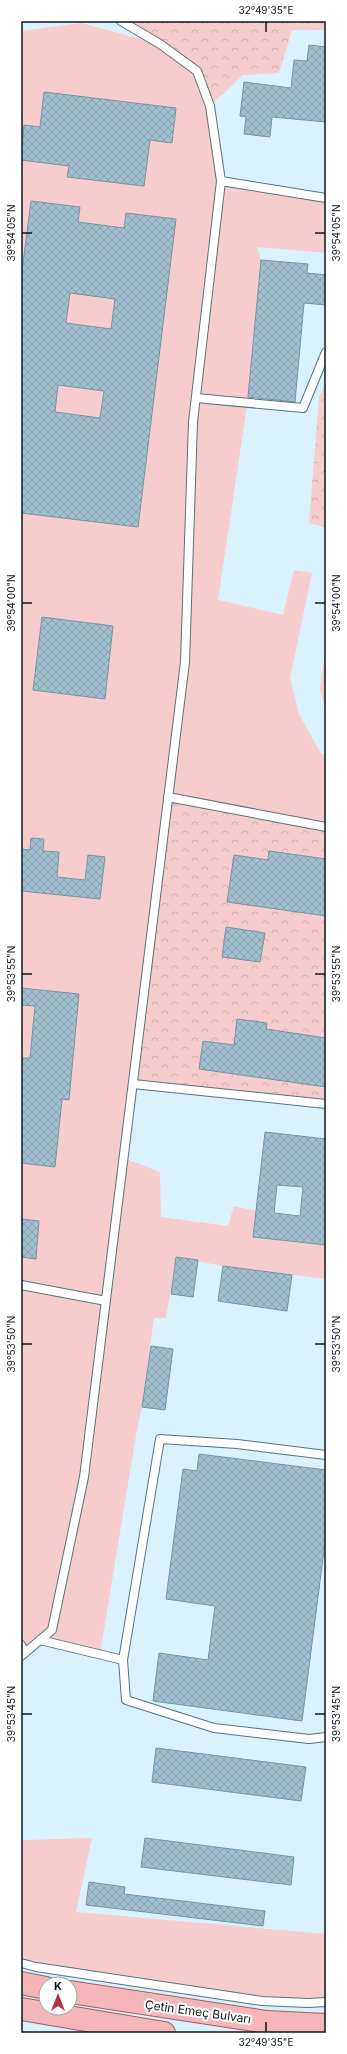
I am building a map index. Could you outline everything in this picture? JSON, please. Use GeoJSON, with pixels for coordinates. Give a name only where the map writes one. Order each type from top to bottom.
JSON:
{"type":"FeatureCollection","features":[{"type":"Feature","properties":{"kind":"main road"},"geometry":{"type":"LineString","coordinates":[[21,1983],[38,1986]]}},
{"type":"Feature","properties":{"kind":"main road","name":"Çetin Emeç Bulvarı"},"geometry":{"type":"LineString","coordinates":[[78,1993],[267,2022],[326,2025]]}},
{"type":"Feature","properties":{"kind":"main road","name":"Çetin Emeç Bulvarı"},"geometry":{"type":"LineString","coordinates":[[21,2009],[164,2033]]}},
{"type":"Feature","properties":{"kind":"lane"},"geometry":{"type":"LineString","coordinates":[[22,1651],[40,1640],[52,1630],[84,1477],[185,662],[193,422],[221,181],[210,106],[197,70],[160,44],[121,21]]}},
{"type":"Feature","properties":{"kind":"lane"},"geometry":{"type":"LineString","coordinates":[[221,181],[326,198]]}},
{"type":"Feature","properties":{"kind":"lane"},"geometry":{"type":"LineString","coordinates":[[196,398],[303,408],[326,352]]}},
{"type":"Feature","properties":{"kind":"lane"},"geometry":{"type":"LineString","coordinates":[[168,796],[326,827]]}},
{"type":"Feature","properties":{"kind":"lane"},"geometry":{"type":"LineString","coordinates":[[133,1084],[326,1104]]}},
{"type":"Feature","properties":{"kind":"lane"},"geometry":{"type":"LineString","coordinates":[[21,1285],[106,1301]]}},
{"type":"Feature","properties":{"kind":"lane"},"geometry":{"type":"LineString","coordinates":[[326,1455],[237,1444],[160,1439],[123,1660],[126,1700],[214,1728],[310,1739],[326,1737]]}},
{"type":"Feature","properties":{"kind":"lane"},"geometry":{"type":"LineString","coordinates":[[40,1640],[123,1660]]}},
{"type":"Feature","properties":{"kind":"lane"},"geometry":{"type":"LineString","coordinates":[[21,1963],[36,1968],[262,2000],[308,2003],[326,2002]]}},
{"type":"Feature","properties":{"kind":"green space"},"geometry":{"type":"Polygon","coordinates":[[[121,21],[326,21],[326,30],[292,30],[279,73],[243,75],[210,106],[197,70],[121,21]]]}},
{"type":"Feature","properties":{"kind":"green space"},"geometry":{"type":"Polygon","coordinates":[[[81,23],[160,44],[197,71],[210,106],[221,181],[326,198],[326,253],[257,247],[261,260],[248,399],[218,600],[283,615],[294,570],[312,573],[290,678],[299,714],[320,752],[326,756],[326,827],[168,797],[124,1158],[160,1172],[161,1217],[228,1226],[234,1206],[256,1211],[253,1237],[326,1245],[326,1279],[223,1266],[176,1257],[166,1318],[154,1318],[142,1407],[137,1429],[100,1654],[40,1640],[21,1656],[21,31],[81,23]]]}},
{"type":"Feature","properties":{"kind":"green space"},"geometry":{"type":"Polygon","coordinates":[[[326,382],[326,514],[324,527],[309,523],[319,397],[326,382]]]}},
{"type":"Feature","properties":{"kind":"green space"},"geometry":{"type":"Polygon","coordinates":[[[326,646],[326,711],[320,689],[326,646]]]}},
{"type":"Feature","properties":{"kind":"green space"},"geometry":{"type":"Polygon","coordinates":[[[168,797],[326,827],[326,1104],[133,1084],[168,797]]]}},
{"type":"Feature","properties":{"kind":"green space"},"geometry":{"type":"Polygon","coordinates":[[[92,1838],[76,1912],[326,1934],[326,2002],[262,2001],[21,1963],[21,1840],[92,1838]]]}},
{"type":"Feature","properties":{"kind":"building"},"geometry":{"type":"Polygon","coordinates":[[[309,45],[326,47],[326,122],[272,117],[270,137],[244,134],[246,117],[240,116],[244,82],[291,88],[294,60],[307,61],[309,45]]]}},
{"type":"Feature","properties":{"kind":"building"},"geometry":{"type":"Polygon","coordinates":[[[44,92],[176,108],[172,143],[150,140],[144,186],[67,177],[69,166],[21,160],[24,125],[40,127],[44,92]]]}},
{"type":"Feature","properties":{"kind":"building"},"geometry":{"type":"Polygon","coordinates":[[[31,201],[80,207],[78,222],[124,228],[126,213],[176,219],[138,527],[21,513],[21,279],[31,201]],[[70,293],[66,323],[111,329],[115,299],[70,293]],[[58,385],[55,412],[100,418],[104,391],[58,385]]]}},
{"type":"Feature","properties":{"kind":"building"},"geometry":{"type":"Polygon","coordinates":[[[261,260],[308,264],[307,273],[326,275],[326,305],[304,303],[295,402],[248,397],[261,260]]]}},
{"type":"Feature","properties":{"kind":"building"},"geometry":{"type":"Polygon","coordinates":[[[42,617],[113,626],[105,699],[33,690],[42,617]]]}},
{"type":"Feature","properties":{"kind":"building"},"geometry":{"type":"Polygon","coordinates":[[[31,838],[44,839],[43,851],[59,852],[57,877],[85,880],[88,855],[105,857],[100,899],[21,891],[21,849],[30,850],[31,838]]]}},
{"type":"Feature","properties":{"kind":"building"},"geometry":{"type":"Polygon","coordinates":[[[269,851],[326,859],[326,916],[227,902],[234,855],[268,860],[269,851]]]}},
{"type":"Feature","properties":{"kind":"building"},"geometry":{"type":"Polygon","coordinates":[[[226,927],[265,933],[260,962],[222,957],[226,927]]]}},
{"type":"Feature","properties":{"kind":"building"},"geometry":{"type":"Polygon","coordinates":[[[21,988],[79,994],[69,1100],[62,1099],[55,1167],[21,1163],[21,1076],[23,1058],[30,1058],[35,1006],[21,1005],[21,988]]]}},
{"type":"Feature","properties":{"kind":"building"},"geometry":{"type":"Polygon","coordinates":[[[237,1019],[267,1023],[266,1029],[326,1038],[326,1087],[199,1069],[203,1041],[234,1045],[237,1019]]]}},
{"type":"Feature","properties":{"kind":"building"},"geometry":{"type":"Polygon","coordinates":[[[265,1132],[326,1139],[326,1245],[253,1237],[265,1132]],[[277,1185],[274,1213],[300,1216],[303,1187],[277,1185]]]}},
{"type":"Feature","properties":{"kind":"building"},"geometry":{"type":"Polygon","coordinates":[[[21,1219],[39,1221],[36,1259],[21,1257],[21,1219]]]}},
{"type":"Feature","properties":{"kind":"building"},"geometry":{"type":"Polygon","coordinates":[[[176,1257],[198,1260],[193,1297],[171,1294],[176,1257]]]}},
{"type":"Feature","properties":{"kind":"building"},"geometry":{"type":"Polygon","coordinates":[[[223,1266],[292,1275],[287,1311],[218,1301],[223,1266]]]}},
{"type":"Feature","properties":{"kind":"building"},"geometry":{"type":"Polygon","coordinates":[[[151,1346],[173,1349],[165,1410],[142,1407],[151,1346]]]}},
{"type":"Feature","properties":{"kind":"building"},"geometry":{"type":"Polygon","coordinates":[[[199,1454],[326,1470],[326,1535],[302,1721],[153,1701],[159,1653],[208,1660],[215,1606],[166,1599],[183,1469],[197,1471],[199,1454]]]}},
{"type":"Feature","properties":{"kind":"building"},"geometry":{"type":"Polygon","coordinates":[[[156,1748],[306,1767],[301,1801],[152,1782],[156,1748]]]}},
{"type":"Feature","properties":{"kind":"building"},"geometry":{"type":"Polygon","coordinates":[[[145,1838],[294,1857],[291,1885],[141,1867],[145,1838]]]}},
{"type":"Feature","properties":{"kind":"building"},"geometry":{"type":"Polygon","coordinates":[[[89,1882],[125,1887],[124,1894],[265,1911],[263,1926],[86,1905],[89,1882]]]}}]}
